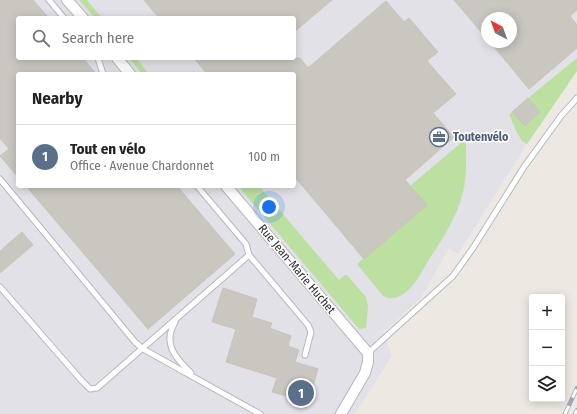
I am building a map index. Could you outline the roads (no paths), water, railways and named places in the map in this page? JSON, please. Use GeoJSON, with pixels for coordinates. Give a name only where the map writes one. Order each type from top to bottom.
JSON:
{"type":"FeatureCollection","features":[{"type":"Feature","properties":{"kind":"street"},"geometry":{"type":"LineString","coordinates":[[67,0],[81,16]]}},
{"type":"Feature","properties":{"kind":"street"},"geometry":{"type":"LineString","coordinates":[[119,60],[128,72]]}},
{"type":"Feature","properties":{"kind":"street","name":"Rue Jean-Marie Huchet"},"geometry":{"type":"LineString","coordinates":[[228,188],[368,353]]}},
{"type":"Feature","properties":{"kind":"street"},"geometry":{"type":"LineString","coordinates":[[341,414],[365,373],[368,362],[368,353]]}},
{"type":"Feature","properties":{"kind":"lane"},"geometry":{"type":"LineString","coordinates":[[49,0],[62,16]]}},
{"type":"Feature","properties":{"kind":"lane"},"geometry":{"type":"LineString","coordinates":[[99,60],[102,72]]}},
{"type":"Feature","properties":{"kind":"lane"},"geometry":{"type":"LineString","coordinates":[[368,353],[453,276],[473,248],[528,161],[561,116],[577,98]]}},
{"type":"Feature","properties":{"kind":"lane"},"geometry":{"type":"LineString","coordinates":[[0,179],[135,342],[143,349],[260,414]]}},
{"type":"Feature","properties":{"kind":"lane"},"geometry":{"type":"LineString","coordinates":[[199,188],[246,244],[249,255],[308,325],[311,332],[305,355]]}},
{"type":"Feature","properties":{"kind":"lane"},"geometry":{"type":"LineString","coordinates":[[0,286],[90,389],[97,388],[249,255]]}},
{"type":"Feature","properties":{"kind":"lane"},"geometry":{"type":"LineString","coordinates":[[175,320],[170,336],[172,351],[180,362],[196,378]]}},
{"type":"Feature","properties":{"kind":"railway"},"geometry":{"type":"LineString","coordinates":[[565,414],[577,388]]}},
{"type":"Feature","properties":{"kind":"railway"},"geometry":{"type":"LineString","coordinates":[[575,414],[577,410]]}},
{"type":"Feature","properties":{"kind":"place","name":"Toutenvélo"},"geometry":{"type":"Point","coordinates":[439,137]}},
{"type":"Feature","properties":{"kind":"place","name":"Tout en vélo"},"geometry":{"type":"Point","coordinates":[301,393]}}]}
